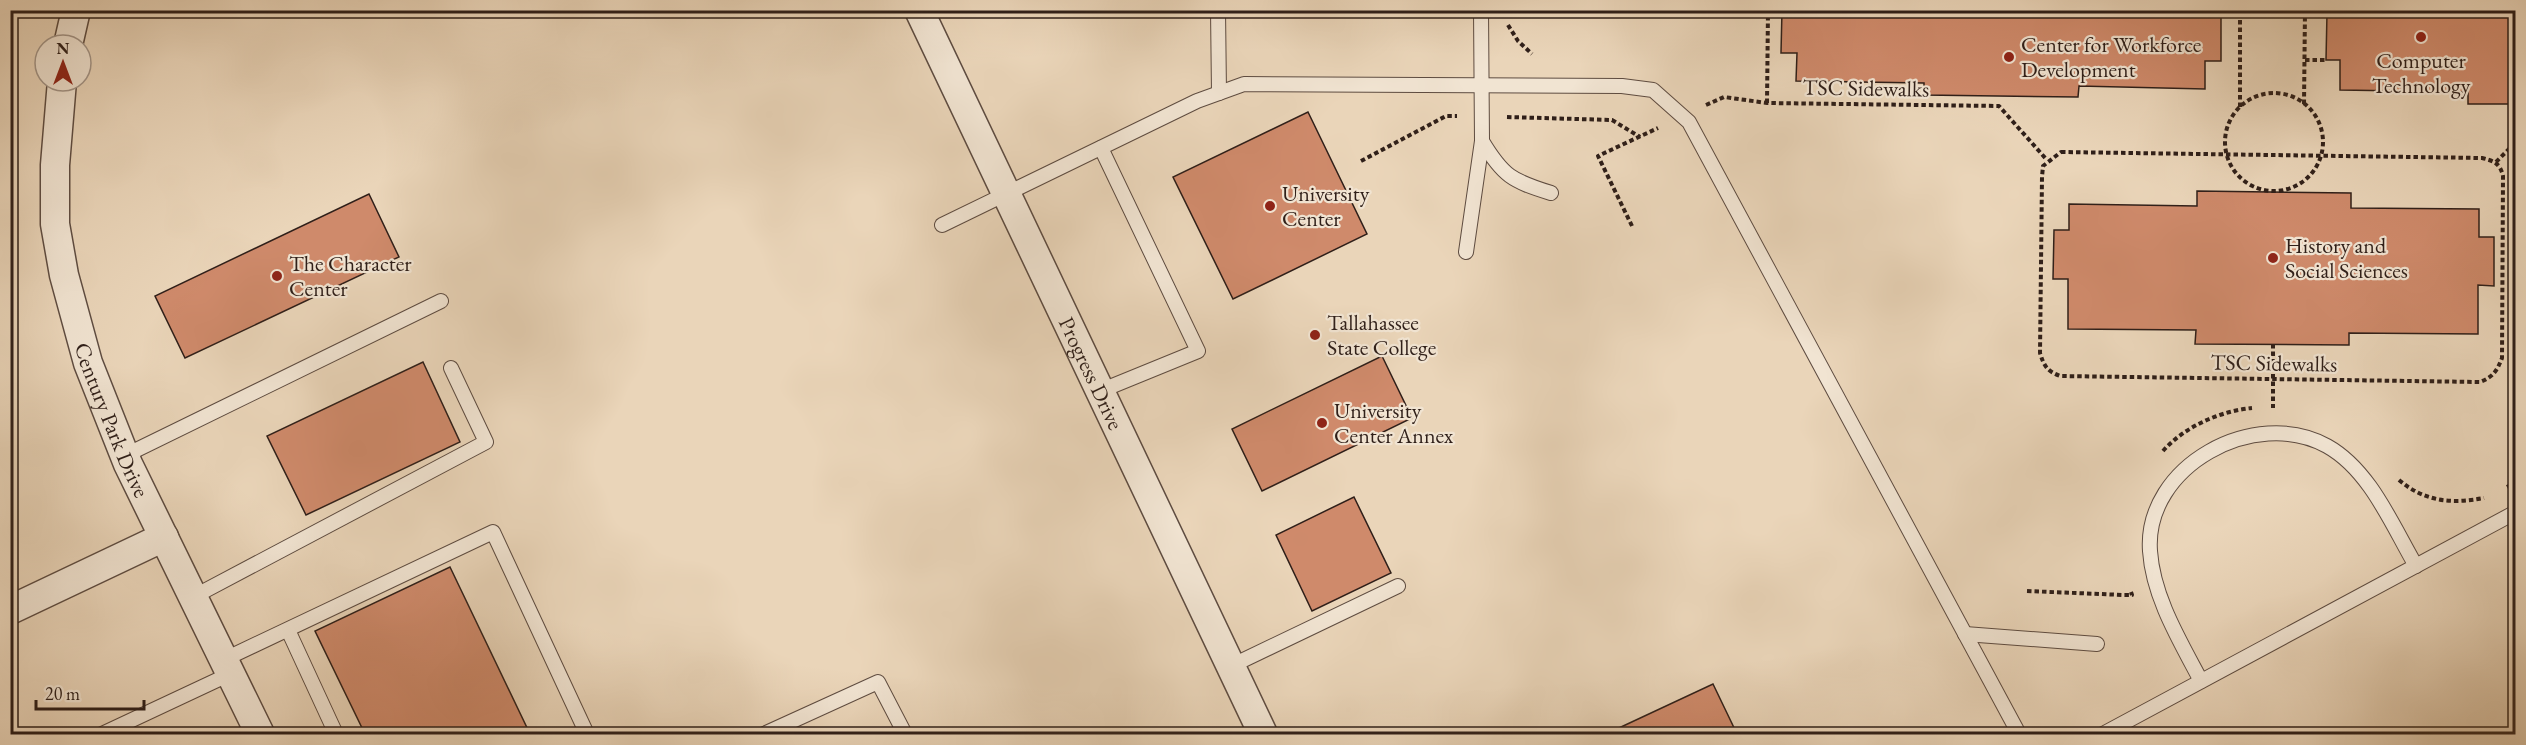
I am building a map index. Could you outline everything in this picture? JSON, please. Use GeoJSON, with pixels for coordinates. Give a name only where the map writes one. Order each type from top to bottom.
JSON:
{"type":"FeatureCollection","features":[{"type":"Feature","properties":{"kind":"street"},"geometry":{"type":"LineString","coordinates":[[71,33],[76,10]]}},
{"type":"Feature","properties":{"kind":"street","name":"Progress Drive"},"geometry":{"type":"LineString","coordinates":[[919,10],[1263,735]]}},
{"type":"Feature","properties":{"kind":"street","name":"Century Park Drive"},"geometry":{"type":"LineString","coordinates":[[61,93],[55,165],[55,224],[64,275],[88,363],[124,456],[260,735]]}},
{"type":"Feature","properties":{"kind":"street"},"geometry":{"type":"LineString","coordinates":[[10,610],[164,537]]}},
{"type":"Feature","properties":{"kind":"lane"},"geometry":{"type":"LineString","coordinates":[[1218,10],[1219,93]]}},
{"type":"Feature","properties":{"kind":"lane"},"geometry":{"type":"LineString","coordinates":[[1466,252],[1482,141],[1481,10]]}},
{"type":"Feature","properties":{"kind":"lane"},"geometry":{"type":"LineString","coordinates":[[942,225],[1219,93],[1253,84],[1622,86],[1653,90],[1684,115],[2019,735]]}},
{"type":"Feature","properties":{"kind":"lane"},"geometry":{"type":"LineString","coordinates":[[1482,141],[1497,165],[1518,183],[1551,193]]}},
{"type":"Feature","properties":{"kind":"lane"},"geometry":{"type":"LineString","coordinates":[[1100,391],[1198,351],[1101,148]]}},
{"type":"Feature","properties":{"kind":"lane"},"geometry":{"type":"LineString","coordinates":[[124,456],[441,301]]}},
{"type":"Feature","properties":{"kind":"lane"},"geometry":{"type":"LineString","coordinates":[[192,597],[486,442],[451,368]]}},
{"type":"Feature","properties":{"kind":"lane"},"geometry":{"type":"LineString","coordinates":[[2201,681],[2174,629],[2155,580],[2150,552],[2150,524],[2171,483],[2186,466],[2218,446],[2247,437],[2284,434],[2308,438],[2328,447],[2354,468],[2361,477],[2416,566]]}},
{"type":"Feature","properties":{"kind":"lane"},"geometry":{"type":"LineString","coordinates":[[2103,735],[2516,512]]}},
{"type":"Feature","properties":{"kind":"lane"},"geometry":{"type":"LineString","coordinates":[[102,735],[227,667],[288,630],[494,532],[587,735]]}},
{"type":"Feature","properties":{"kind":"lane"},"geometry":{"type":"LineString","coordinates":[[1231,666],[1398,586]]}},
{"type":"Feature","properties":{"kind":"lane"},"geometry":{"type":"LineString","coordinates":[[288,630],[336,735]]}},
{"type":"Feature","properties":{"kind":"lane"},"geometry":{"type":"LineString","coordinates":[[1965,634],[2097,644]]}},
{"type":"Feature","properties":{"kind":"lane"},"geometry":{"type":"LineString","coordinates":[[764,735],[878,682],[905,735]]}},
{"type":"Feature","properties":{"kind":"path"},"geometry":{"type":"LineString","coordinates":[[1767,103],[1768,10]]}},
{"type":"Feature","properties":{"kind":"path"},"geometry":{"type":"LineString","coordinates":[[2240,10],[2240,107]]}},
{"type":"Feature","properties":{"kind":"path"},"geometry":{"type":"LineString","coordinates":[[2304,105],[2305,10]]}},
{"type":"Feature","properties":{"kind":"path"},"geometry":{"type":"LineString","coordinates":[[1507,20],[1509,29],[1532,54]]}},
{"type":"Feature","properties":{"kind":"path"},"geometry":{"type":"LineString","coordinates":[[2305,60],[2326,60]]}},
{"type":"Feature","properties":{"kind":"path"},"geometry":{"type":"LineString","coordinates":[[2265,94],[2282,94],[2304,105],[2320,125],[2323,142],[2320,156],[2312,172],[2299,184],[2283,190],[2266,191],[2247,183],[2234,172],[2226,154],[2224,140],[2227,126],[2240,107],[2249,100],[2265,94]]}},
{"type":"Feature","properties":{"kind":"path","name":"TSC Sidewalks"},"geometry":{"type":"LineString","coordinates":[[1632,226],[1598,156],[1724,97],[1767,103],[1999,106],[2048,160],[2043,166],[2042,177],[2040,353],[2043,365],[2050,372],[2060,376],[2480,382],[2491,378],[2502,358],[2503,176],[2496,162]]}},
{"type":"Feature","properties":{"kind":"path"},"geometry":{"type":"LineString","coordinates":[[1361,161],[1446,116],[1612,120],[1640,136]]}},
{"type":"Feature","properties":{"kind":"path"},"geometry":{"type":"LineString","coordinates":[[2048,160],[2061,152],[2482,158],[2496,162],[2516,142]]}},
{"type":"Feature","properties":{"kind":"path"},"geometry":{"type":"LineString","coordinates":[[2272,344],[2272,408]]}},
{"type":"Feature","properties":{"kind":"path","name":"TSC Sidewalks"},"geometry":{"type":"LineString","coordinates":[[2162,453],[2169,445],[2202,423],[2231,411],[2279,408]]}},
{"type":"Feature","properties":{"kind":"path"},"geometry":{"type":"LineString","coordinates":[[2394,475],[2419,494],[2440,502],[2459,503],[2485,498],[2495,493]]}},
{"type":"Feature","properties":{"kind":"path"},"geometry":{"type":"LineString","coordinates":[[2505,488],[2516,482]]}},
{"type":"Feature","properties":{"kind":"path"},"geometry":{"type":"LineString","coordinates":[[2027,591],[2132,595],[2130,584]]}},
{"type":"Feature","properties":{"kind":"building","name":"Center for Workforce Development"},"geometry":{"type":"Polygon","coordinates":[[[1782,10],[2206,10],[2206,13],[2221,14],[2221,61],[2205,61],[2205,89],[2079,86],[2078,97],[1924,95],[1924,83],[1796,81],[1797,53],[1781,53],[1782,10]]]}},
{"type":"Feature","properties":{"kind":"building","name":"Computer Technology"},"geometry":{"type":"Polygon","coordinates":[[[2341,10],[2516,10],[2516,104],[2468,104],[2468,92],[2340,90],[2340,60],[2326,60],[2327,13],[2341,14],[2341,10]]]}},
{"type":"Feature","properties":{"kind":"building","name":"University Center"},"geometry":{"type":"Polygon","coordinates":[[[1308,112],[1367,234],[1233,299],[1173,177],[1308,112]]]}},
{"type":"Feature","properties":{"kind":"building","name":"History and Social Sciences"},"geometry":{"type":"Polygon","coordinates":[[[2197,191],[2351,193],[2351,208],[2479,209],[2479,237],[2494,237],[2494,286],[2478,285],[2478,334],[2349,333],[2349,345],[2195,344],[2196,330],[2068,329],[2068,279],[2053,279],[2054,230],[2069,230],[2069,204],[2197,206],[2197,191]]]}},
{"type":"Feature","properties":{"kind":"building","name":"The Character Center"},"geometry":{"type":"Polygon","coordinates":[[[369,194],[399,257],[185,358],[155,296],[369,194]]]}},
{"type":"Feature","properties":{"kind":"building","name":"University Center Annex"},"geometry":{"type":"Polygon","coordinates":[[[1382,356],[1412,418],[1262,491],[1232,429],[1382,356]]]}},
{"type":"Feature","properties":{"kind":"building"},"geometry":{"type":"Polygon","coordinates":[[[423,362],[460,442],[306,515],[267,436],[423,362]]]}},
{"type":"Feature","properties":{"kind":"building"},"geometry":{"type":"Polygon","coordinates":[[[1354,497],[1391,573],[1312,611],[1276,535],[1354,497]]]}},
{"type":"Feature","properties":{"kind":"building"},"geometry":{"type":"Polygon","coordinates":[[[450,567],[530,734],[365,734],[315,631],[450,567]]]}},
{"type":"Feature","properties":{"kind":"building"},"geometry":{"type":"Polygon","coordinates":[[[1713,684],[1737,734],[1606,734],[1713,684]]]}},
{"type":"Feature","properties":{"kind":"place","name":"Computer Technology"},"geometry":{"type":"Point","coordinates":[2421,37]}},
{"type":"Feature","properties":{"kind":"place","name":"Center for Workforce Development"},"geometry":{"type":"Point","coordinates":[2009,57]}},
{"type":"Feature","properties":{"kind":"place","name":"University Center"},"geometry":{"type":"Point","coordinates":[1270,206]}},
{"type":"Feature","properties":{"kind":"place","name":"History and Social Sciences"},"geometry":{"type":"Point","coordinates":[2273,258]}},
{"type":"Feature","properties":{"kind":"place","name":"The Character Center"},"geometry":{"type":"Point","coordinates":[277,276]}},
{"type":"Feature","properties":{"kind":"place","name":"Tallahassee State College"},"geometry":{"type":"Point","coordinates":[1315,335]}},
{"type":"Feature","properties":{"kind":"place","name":"University Center Annex"},"geometry":{"type":"Point","coordinates":[1322,423]}}]}
